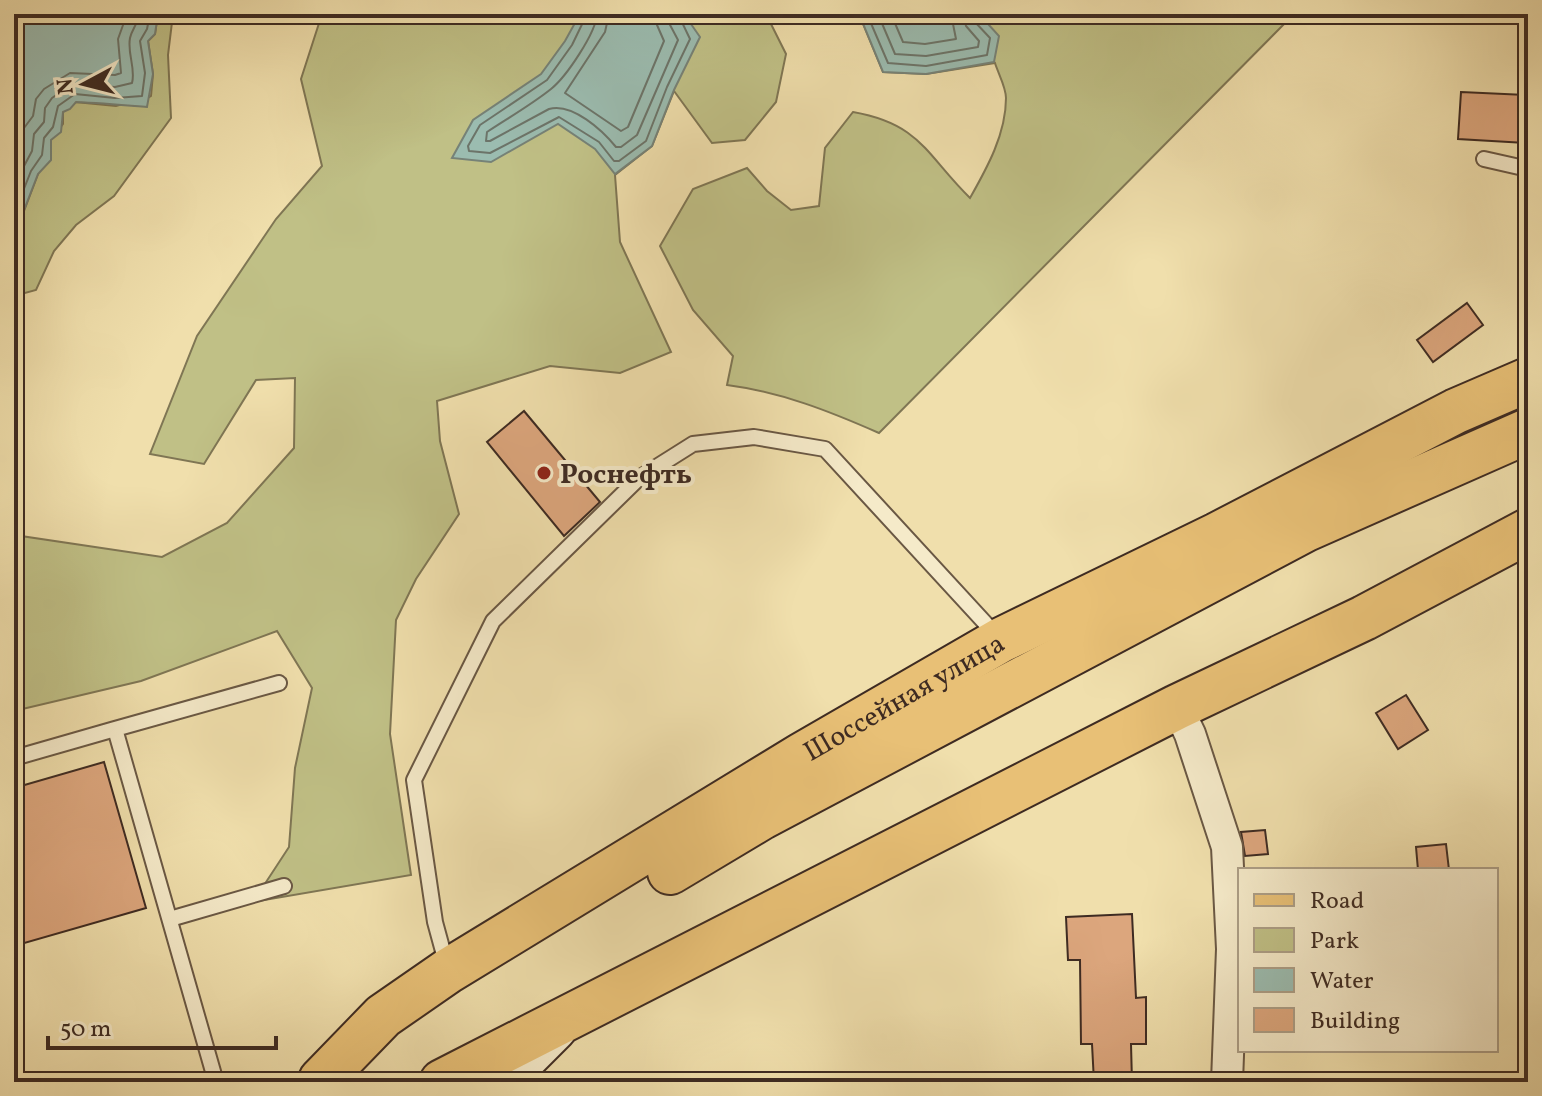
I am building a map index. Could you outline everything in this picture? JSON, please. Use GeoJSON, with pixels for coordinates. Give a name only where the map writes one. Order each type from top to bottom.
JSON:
{"type":"FeatureCollection","features":[{"type":"Feature","properties":{"kind":"main road","name":"Шоссейная улица"},"geometry":{"type":"LineString","coordinates":[[319,1081],[383,1016],[448,971],[802,755],[1001,640],[1217,535],[1456,411],[1528,380]]}},
{"type":"Feature","properties":{"kind":"main road","name":"Шоссейная улица"},"geometry":{"type":"LineString","coordinates":[[319,1081],[762,817],[1306,529],[1528,431]]}},
{"type":"Feature","properties":{"kind":"main road"},"geometry":{"type":"LineString","coordinates":[[442,1082],[1177,707],[1364,618],[1528,531]]}},
{"type":"Feature","properties":{"kind":"main road"},"geometry":{"type":"LineString","coordinates":[[502,1082],[560,1024]]}},
{"type":"Feature","properties":{"kind":"street"},"geometry":{"type":"LineString","coordinates":[[1177,707],[1190,734],[1227,847],[1232,949],[1227,1082]]}},
{"type":"Feature","properties":{"kind":"lane"},"geometry":{"type":"LineString","coordinates":[[1484,159],[1528,169]]}},
{"type":"Feature","properties":{"kind":"lane"},"geometry":{"type":"LineString","coordinates":[[448,971],[435,922],[414,780],[493,621],[639,478],[693,444],[754,437],[825,449],[1001,640]]}},
{"type":"Feature","properties":{"kind":"lane"},"geometry":{"type":"LineString","coordinates":[[14,758],[279,683]]}},
{"type":"Feature","properties":{"kind":"lane"},"geometry":{"type":"LineString","coordinates":[[115,729],[216,1082]]}},
{"type":"Feature","properties":{"kind":"lane"},"geometry":{"type":"LineString","coordinates":[[170,919],[284,886]]}},
{"type":"Feature","properties":{"kind":"green space"},"geometry":{"type":"Polygon","coordinates":[[[158,14],[173,14],[168,55],[171,118],[114,196],[76,225],[54,251],[36,290],[14,296],[16,232],[51,140],[63,124],[63,112],[75,102],[135,106],[151,96],[153,74],[148,41],[155,34],[158,14]]]}},
{"type":"Feature","properties":{"kind":"green space"},"geometry":{"type":"Polygon","coordinates":[[[322,14],[766,14],[786,54],[776,102],[745,140],[712,143],[674,91],[652,146],[615,175],[620,242],[671,352],[620,373],[550,366],[437,401],[440,441],[459,514],[416,579],[396,620],[390,734],[411,875],[253,902],[289,847],[295,768],[312,688],[277,631],[141,681],[14,711],[14,535],[162,557],[227,523],[294,448],[295,378],[256,380],[204,464],[150,454],[197,336],[276,219],[322,166],[301,79],[322,14]]]}},
{"type":"Feature","properties":{"kind":"green space"},"geometry":{"type":"Polygon","coordinates":[[[859,14],[1294,14],[879,433],[804,403],[727,385],[733,356],[693,310],[660,246],[693,189],[747,168],[767,191],[791,210],[819,206],[825,148],[853,112],[876,117],[908,133],[970,198],[989,163],[1003,125],[1006,94],[995,63],[926,74],[883,72],[859,14]]]}},
{"type":"Feature","properties":{"kind":"water"},"geometry":{"type":"Polygon","coordinates":[[[14,14],[158,14],[155,34],[148,41],[153,74],[147,107],[76,102],[63,112],[61,132],[51,140],[51,160],[38,174],[19,223],[14,252],[14,14]]]}},
{"type":"Feature","properties":{"kind":"water"},"geometry":{"type":"Polygon","coordinates":[[[580,14],[684,14],[700,37],[674,90],[652,146],[615,174],[595,149],[558,124],[491,162],[452,158],[473,120],[541,74],[580,14]]]}},
{"type":"Feature","properties":{"kind":"water"},"geometry":{"type":"Polygon","coordinates":[[[859,14],[979,14],[999,36],[994,62],[926,74],[883,72],[859,14]]]}},
{"type":"Feature","properties":{"kind":"building"},"geometry":{"type":"Polygon","coordinates":[[[1461,92],[1528,95],[1528,143],[1458,139],[1461,92]]]}},
{"type":"Feature","properties":{"kind":"building"},"geometry":{"type":"Polygon","coordinates":[[[1467,303],[1483,325],[1433,362],[1417,340],[1467,303]]]}},
{"type":"Feature","properties":{"kind":"building","name":"Роснефть"},"geometry":{"type":"Polygon","coordinates":[[[524,411],[600,502],[564,536],[487,442],[524,411]]]}},
{"type":"Feature","properties":{"kind":"building"},"geometry":{"type":"Polygon","coordinates":[[[1406,695],[1428,730],[1398,749],[1376,713],[1406,695]]]}},
{"type":"Feature","properties":{"kind":"building"},"geometry":{"type":"Polygon","coordinates":[[[104,762],[146,908],[14,946],[14,788],[104,762]]]}},
{"type":"Feature","properties":{"kind":"building"},"geometry":{"type":"Polygon","coordinates":[[[1265,830],[1268,854],[1245,856],[1241,832],[1265,830]]]}},
{"type":"Feature","properties":{"kind":"building"},"geometry":{"type":"Polygon","coordinates":[[[1446,844],[1449,868],[1418,868],[1416,847],[1446,844]]]}},
{"type":"Feature","properties":{"kind":"building"},"geometry":{"type":"Polygon","coordinates":[[[1132,914],[1136,998],[1146,997],[1146,1044],[1131,1044],[1132,1082],[1094,1082],[1092,1044],[1081,1044],[1080,960],[1068,960],[1066,917],[1132,914]]]}},
{"type":"Feature","properties":{"kind":"place","name":"Роснефть"},"geometry":{"type":"Point","coordinates":[544,473]}}]}
